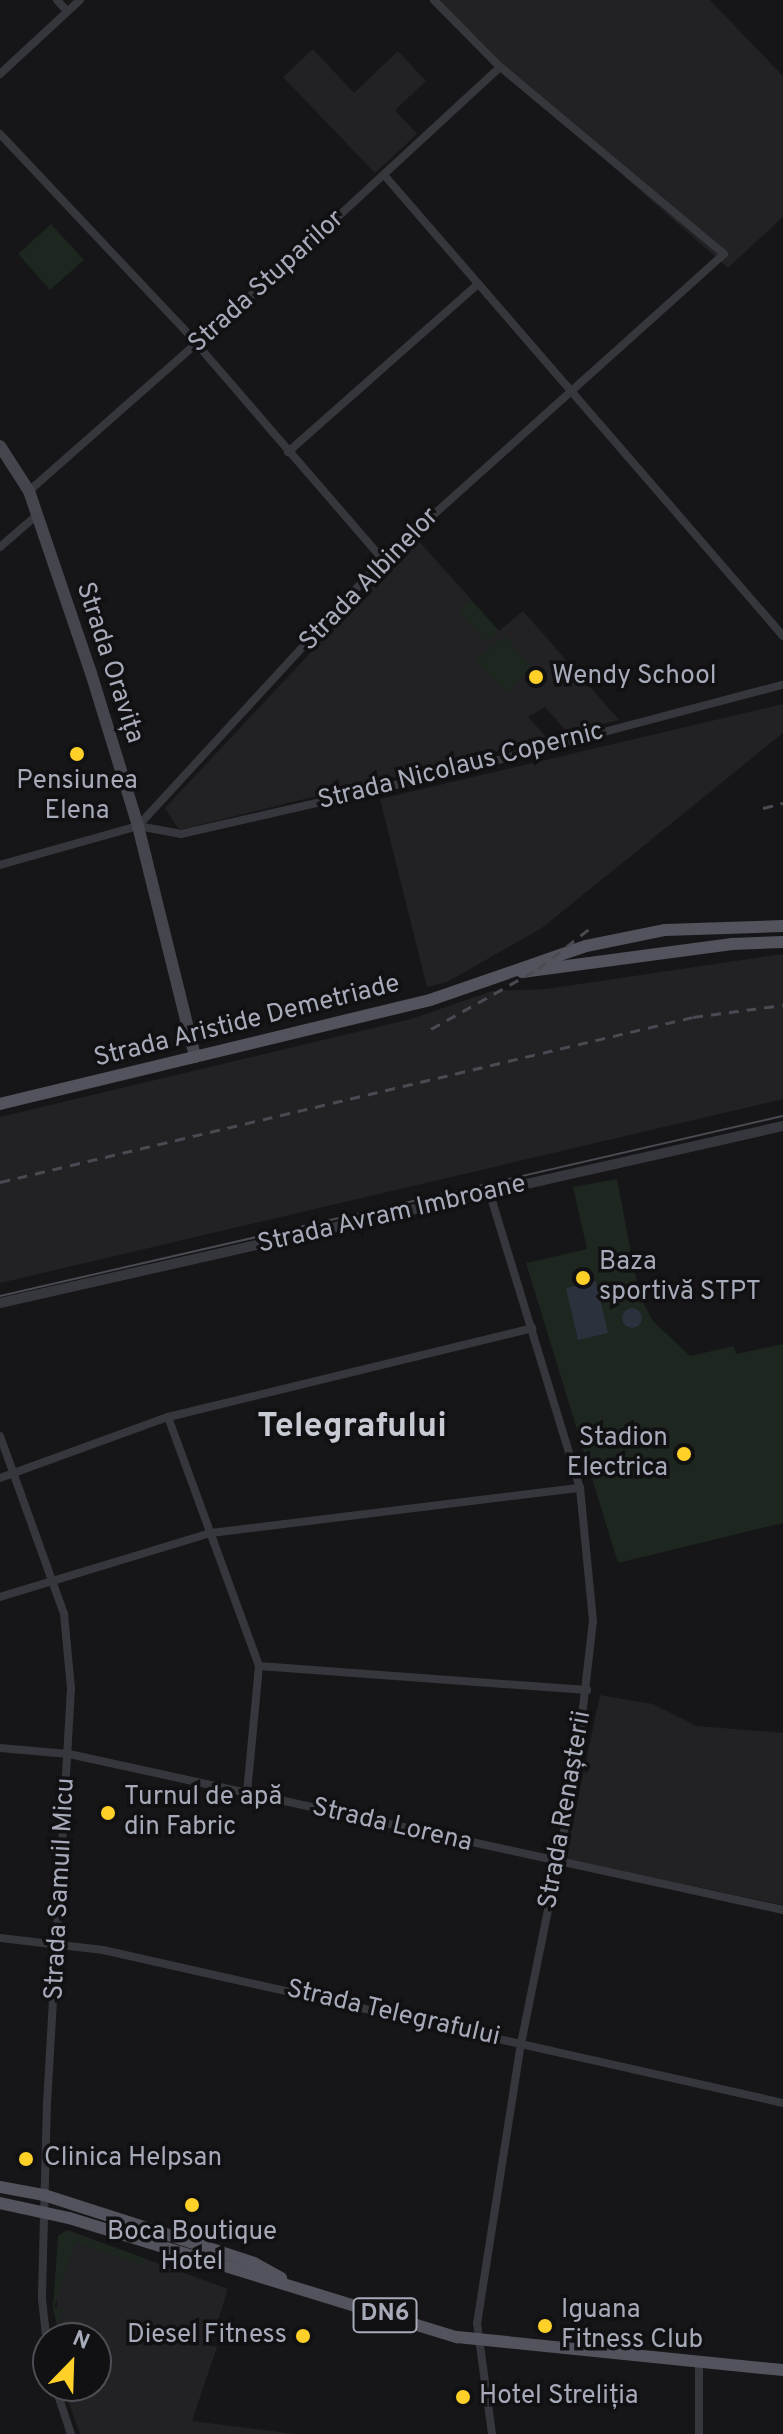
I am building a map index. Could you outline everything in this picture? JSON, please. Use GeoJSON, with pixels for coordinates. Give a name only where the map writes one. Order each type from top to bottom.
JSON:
{"type":"FeatureCollection","features":[{"type":"Feature","properties":{"kind":"main road","name":"Strada Oravița"},"geometry":{"type":"LineString","coordinates":[[0,446],[29,491],[138,826],[195,1057]]}},
{"type":"Feature","properties":{"kind":"main road","name":"Strada Aristide Demetriade"},"geometry":{"type":"LineString","coordinates":[[0,1104],[430,1000],[546,957],[665,930],[783,926]]}},
{"type":"Feature","properties":{"kind":"main road","name":"Strada Aristide Demetriade"},"geometry":{"type":"LineString","coordinates":[[503,975],[717,945],[783,942]]}},
{"type":"Feature","properties":{"kind":"main road","name":"DN6"},"geometry":{"type":"LineString","coordinates":[[0,2187],[44,2195],[254,2263],[291,2284]]}},
{"type":"Feature","properties":{"kind":"main road","name":"DN6"},"geometry":{"type":"LineString","coordinates":[[0,2203],[45,2212],[176,2255],[291,2284],[480,2342],[783,2370]]}},
{"type":"Feature","properties":{"kind":"street"},"geometry":{"type":"LineString","coordinates":[[57,0],[67,11]]}},
{"type":"Feature","properties":{"kind":"street"},"geometry":{"type":"LineString","coordinates":[[0,74],[80,0]]}},
{"type":"Feature","properties":{"kind":"street"},"geometry":{"type":"LineString","coordinates":[[434,0],[500,67]]}},
{"type":"Feature","properties":{"kind":"street","name":"Strada Stuparilor"},"geometry":{"type":"LineString","coordinates":[[29,491],[385,176],[500,67]]}},
{"type":"Feature","properties":{"kind":"street","name":"Strada Albinelor"},"geometry":{"type":"LineString","coordinates":[[138,826],[383,560],[724,254],[500,67]]}},
{"type":"Feature","properties":{"kind":"street"},"geometry":{"type":"LineString","coordinates":[[0,134],[196,346],[383,560]]}},
{"type":"Feature","properties":{"kind":"street"},"geometry":{"type":"LineString","coordinates":[[385,176],[783,636]]}},
{"type":"Feature","properties":{"kind":"street"},"geometry":{"type":"LineString","coordinates":[[288,452],[478,284]]}},
{"type":"Feature","properties":{"kind":"street"},"geometry":{"type":"LineString","coordinates":[[0,547],[37,515]]}},
{"type":"Feature","properties":{"kind":"street","name":"Strada Nicolaus Copernic"},"geometry":{"type":"LineString","coordinates":[[138,826],[181,834],[464,769],[783,685]]}},
{"type":"Feature","properties":{"kind":"street"},"geometry":{"type":"LineString","coordinates":[[0,865],[138,826]]}},
{"type":"Feature","properties":{"kind":"street","name":"Strada Avram Imbroane"},"geometry":{"type":"LineString","coordinates":[[0,1303],[783,1126]]}},
{"type":"Feature","properties":{"kind":"street","name":"Strada Renașterii"},"geometry":{"type":"LineString","coordinates":[[490,1194],[580,1488],[593,1621],[587,1690],[558,1865],[521,2043],[477,2323],[492,2434]]}},
{"type":"Feature","properties":{"kind":"street"},"geometry":{"type":"LineString","coordinates":[[0,1478],[168,1417],[532,1328]]}},
{"type":"Feature","properties":{"kind":"street"},"geometry":{"type":"LineString","coordinates":[[168,1417],[259,1666],[247,1792]]}},
{"type":"Feature","properties":{"kind":"street","name":"Strada Samuil Micu"},"geometry":{"type":"LineString","coordinates":[[0,1436],[54,1582],[69,1644],[69,1754],[47,2103],[42,2299],[45,2322]]}},
{"type":"Feature","properties":{"kind":"street"},"geometry":{"type":"LineString","coordinates":[[0,1597],[211,1533],[580,1488]]}},
{"type":"Feature","properties":{"kind":"street"},"geometry":{"type":"LineString","coordinates":[[259,1666],[587,1690]]}},
{"type":"Feature","properties":{"kind":"street","name":"Strada Lorena"},"geometry":{"type":"LineString","coordinates":[[0,1748],[69,1754],[558,1865],[783,1910]]}},
{"type":"Feature","properties":{"kind":"street","name":"Strada Telegrafului"},"geometry":{"type":"LineString","coordinates":[[0,1938],[59,1943],[783,2103]]}},
{"type":"Feature","properties":{"kind":"street"},"geometry":{"type":"LineString","coordinates":[[699,2363],[699,2434]]}},
{"type":"Feature","properties":{"kind":"street"},"geometry":{"type":"LineString","coordinates":[[60,2402],[71,2434]]}},
{"type":"Feature","properties":{"kind":"shaded area"},"geometry":{"type":"Polygon","coordinates":[[[434,0],[710,0],[783,76],[783,217],[728,268],[500,67],[434,0]]]}},
{"type":"Feature","properties":{"kind":"shaded area"},"geometry":{"type":"Polygon","coordinates":[[[313,49],[354,93],[398,51],[426,81],[395,110],[417,134],[375,173],[283,77],[313,49]]]}},
{"type":"Feature","properties":{"kind":"shaded area"},"geometry":{"type":"Polygon","coordinates":[[[51,224],[84,260],[50,290],[18,254],[51,224]]]}},
{"type":"Feature","properties":{"kind":"shaded area"},"geometry":{"type":"Polygon","coordinates":[[[417,539],[499,631],[523,611],[619,720],[568,733],[545,707],[528,717],[548,739],[179,830],[165,808],[417,539]]]}},
{"type":"Feature","properties":{"kind":"shaded area"},"geometry":{"type":"Polygon","coordinates":[[[471,600],[499,631],[486,642],[458,611],[471,600]]]}},
{"type":"Feature","properties":{"kind":"shaded area"},"geometry":{"type":"Polygon","coordinates":[[[505,636],[533,668],[506,693],[476,661],[505,636]]]}},
{"type":"Feature","properties":{"kind":"shaded area"},"geometry":{"type":"Polygon","coordinates":[[[783,704],[783,733],[542,928],[447,982],[427,987],[380,799],[783,704]]]}},
{"type":"Feature","properties":{"kind":"shaded area"},"geometry":{"type":"Polygon","coordinates":[[[783,954],[783,1099],[0,1283],[0,1117],[411,1019],[492,991],[546,989],[783,954]]]}},
{"type":"Feature","properties":{"kind":"shaded area","name":"Stadion Electrica"},"geometry":{"type":"Polygon","coordinates":[[[617,1179],[639,1294],[652,1320],[690,1356],[734,1346],[736,1354],[783,1344],[783,1523],[618,1563],[526,1263],[587,1249],[573,1187],[617,1179]]]}},
{"type":"Feature","properties":{"kind":"shaded area"},"geometry":{"type":"Polygon","coordinates":[[[596,1281],[608,1333],[578,1340],[566,1288],[596,1281]]]}},
{"type":"Feature","properties":{"kind":"shaded area"},"geometry":{"type":"Polygon","coordinates":[[[632,1308],[639,1311],[642,1318],[639,1325],[632,1328],[625,1325],[622,1318],[625,1311],[632,1308]]]}},
{"type":"Feature","properties":{"kind":"shaded area"},"geometry":{"type":"Polygon","coordinates":[[[600,1695],[653,1704],[697,1726],[783,1733],[783,1905],[565,1859],[600,1695]]]}},
{"type":"Feature","properties":{"kind":"shaded area"},"geometry":{"type":"Polygon","coordinates":[[[67,2230],[228,2289],[210,2345],[217,2347],[192,2421],[295,2434],[80,2434],[69,2402],[112,2402],[112,2322],[56,2322],[58,2236],[67,2230]]]}},
{"type":"Feature","properties":{"kind":"shaded area"},"geometry":{"type":"Polygon","coordinates":[[[67,2230],[146,2259],[144,2266],[76,2242],[54,2307],[62,2311],[56,2322],[53,2308],[58,2236],[67,2230]]]}},
{"type":"Feature","properties":{"kind":"tram line"},"geometry":{"type":"LineString","coordinates":[[0,1296],[783,1116]]}},
{"type":"Feature","properties":{"kind":"railway"},"geometry":{"type":"LineString","coordinates":[[763,808],[783,803]]}},
{"type":"Feature","properties":{"kind":"railway"},"geometry":{"type":"LineString","coordinates":[[431,1029],[538,969],[589,929]]}},
{"type":"Feature","properties":{"kind":"railway"},"geometry":{"type":"LineString","coordinates":[[0,1182],[693,1017],[783,1005]]}},
{"type":"Feature","properties":{"kind":"place","name":"Wendy School"},"geometry":{"type":"Point","coordinates":[536,677]}},
{"type":"Feature","properties":{"kind":"place","name":"Pensiunea Elena"},"geometry":{"type":"Point","coordinates":[77,754]}},
{"type":"Feature","properties":{"kind":"place","name":"Baza sportivă STPT"},"geometry":{"type":"Point","coordinates":[583,1278]}},
{"type":"Feature","properties":{"kind":"place","name":"Stadion Electrica"},"geometry":{"type":"Point","coordinates":[684,1454]}},
{"type":"Feature","properties":{"kind":"place","name":"Turnul de apă din Fabric"},"geometry":{"type":"Point","coordinates":[108,1813]}},
{"type":"Feature","properties":{"kind":"place","name":"Clinica Helpsan"},"geometry":{"type":"Point","coordinates":[26,2159]}},
{"type":"Feature","properties":{"kind":"place","name":"Boca Boutique Hotel"},"geometry":{"type":"Point","coordinates":[192,2205]}},
{"type":"Feature","properties":{"kind":"place","name":"Iguana Fitness Club"},"geometry":{"type":"Point","coordinates":[545,2326]}},
{"type":"Feature","properties":{"kind":"place","name":"Diesel Fitness"},"geometry":{"type":"Point","coordinates":[303,2336]}},
{"type":"Feature","properties":{"kind":"place","name":"Hotel Streliția"},"geometry":{"type":"Point","coordinates":[463,2397]}},
{"type":"Feature","properties":{"kind":"district","name":"Telegrafului"},"geometry":{"type":"Point","coordinates":[352,1428]}}]}
